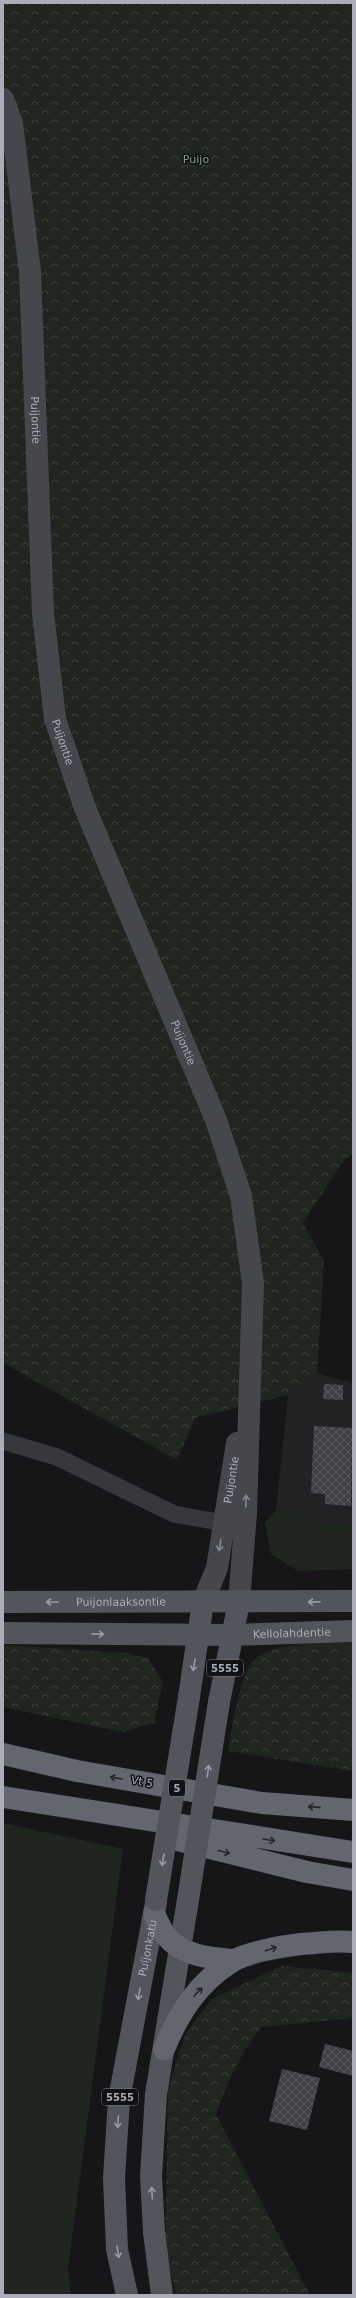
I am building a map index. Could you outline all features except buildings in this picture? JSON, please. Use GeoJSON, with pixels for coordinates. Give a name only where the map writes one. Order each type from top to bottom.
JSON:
{"type":"FeatureCollection","features":[{"type":"Feature","properties":{"kind":"highway","name":"Vt 5"},"geometry":{"type":"LineString","coordinates":[[3,1754],[77,1771],[262,1803],[353,1810]]}},
{"type":"Feature","properties":{"kind":"highway"},"geometry":{"type":"LineString","coordinates":[[6,1798],[353,1852]]}},
{"type":"Feature","properties":{"kind":"highway"},"geometry":{"type":"LineString","coordinates":[[6,1798],[307,1872],[353,1880]]}},
{"type":"Feature","properties":{"kind":"highway"},"geometry":{"type":"LineString","coordinates":[[155,1907],[165,1936],[179,1948],[204,1957],[234,1960],[278,1947],[339,1941],[353,1942]]}},
{"type":"Feature","properties":{"kind":"highway"},"geometry":{"type":"LineString","coordinates":[[164,2048],[184,2006],[219,1972],[234,1960]]}},
{"type":"Feature","properties":{"kind":"main road"},"geometry":{"type":"LineString","coordinates":[[239,1602],[353,1601]]}},
{"type":"Feature","properties":{"kind":"main road","name":"Puijonlaaksontie"},"geometry":{"type":"LineString","coordinates":[[3,1602],[239,1602]]}},
{"type":"Feature","properties":{"kind":"main road","name":"Puijonkatu"},"geometry":{"type":"LineString","coordinates":[[127,2295],[117,2249],[114,2178],[119,2099],[155,1907],[200,1634],[203,1602]]}},
{"type":"Feature","properties":{"kind":"main road","name":"5555"},"geometry":{"type":"LineString","coordinates":[[162,2295],[154,2232],[151,2176],[156,2094],[219,1702],[239,1602]]}},
{"type":"Feature","properties":{"kind":"main road","name":"Kellolahdentie"},"geometry":{"type":"LineString","coordinates":[[232,1635],[353,1632]]}},
{"type":"Feature","properties":{"kind":"main road"},"geometry":{"type":"LineString","coordinates":[[3,1633],[232,1635]]}},
{"type":"Feature","properties":{"kind":"street","name":"Puijontie"},"geometry":{"type":"LineString","coordinates":[[3,99],[12,123],[30,272],[43,613],[55,719],[85,808],[216,1120],[242,1196],[253,1283],[245,1527],[239,1602]]}},
{"type":"Feature","properties":{"kind":"street","name":"Puijontie"},"geometry":{"type":"LineString","coordinates":[[203,1602],[217,1568],[251,1355]]}},
{"type":"Feature","properties":{"kind":"street"},"geometry":{"type":"LineString","coordinates":[[3,1441],[57,1457],[174,1514],[245,1527]]}},
{"type":"Feature","properties":{"kind":"shaded area"},"geometry":{"type":"Polygon","coordinates":[[[317,1373],[353,1383],[353,1526],[312,1522],[276,1510],[288,1395],[317,1373]]]}},
{"type":"Feature","properties":{"kind":"green space","name":"Puijo"},"geometry":{"type":"Polygon","coordinates":[[[3,3],[353,3],[353,1154],[344,1160],[303,1223],[324,1261],[317,1373],[288,1395],[195,1418],[177,1460],[3,1363],[3,3]]]}},
{"type":"Feature","properties":{"kind":"green space"},"geometry":{"type":"Polygon","coordinates":[[[276,1510],[312,1522],[353,1526],[353,1569],[298,1571],[271,1554],[265,1523],[276,1510]]]}},
{"type":"Feature","properties":{"kind":"green space"},"geometry":{"type":"Polygon","coordinates":[[[353,1643],[353,1771],[228,1751],[244,1677],[253,1661],[262,1654],[286,1646],[300,1644],[353,1643]]]}},
{"type":"Feature","properties":{"kind":"green space"},"geometry":{"type":"Polygon","coordinates":[[[3,1645],[126,1653],[148,1658],[163,1682],[154,1723],[123,1732],[3,1707],[3,1645]]]}},
{"type":"Feature","properties":{"kind":"green space"},"geometry":{"type":"Polygon","coordinates":[[[3,1823],[123,1849],[68,2269],[71,2295],[3,2295],[3,1823]]]}},
{"type":"Feature","properties":{"kind":"green space"},"geometry":{"type":"Polygon","coordinates":[[[281,1966],[353,1973],[353,2018],[261,2027],[253,2037],[235,2069],[216,2115],[310,2295],[176,2295],[165,2248],[168,2087],[186,2033],[212,1999],[281,1966]]]}}]}
